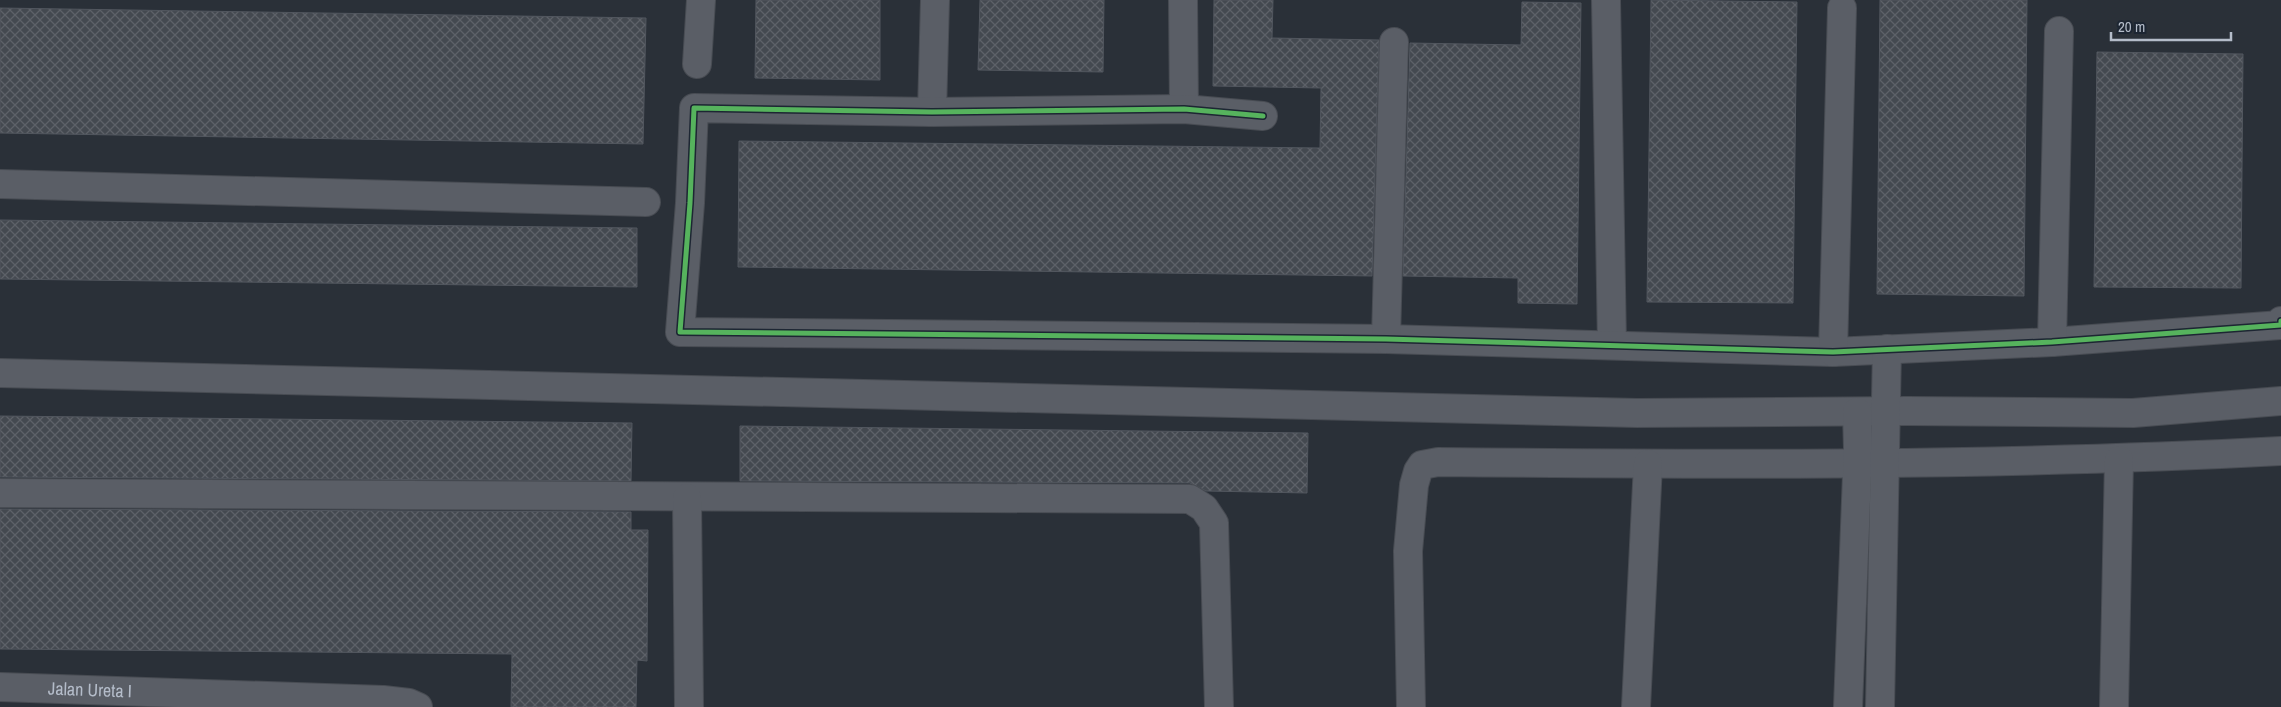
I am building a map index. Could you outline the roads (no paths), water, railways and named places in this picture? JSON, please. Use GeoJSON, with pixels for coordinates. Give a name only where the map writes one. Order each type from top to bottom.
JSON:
{"type":"FeatureCollection","features":[{"type":"Feature","properties":{"kind":"street"},"geometry":{"type":"LineString","coordinates":[[697,64],[702,0]]}},
{"type":"Feature","properties":{"kind":"street"},"geometry":{"type":"LineString","coordinates":[[932,112],[935,0]]}},
{"type":"Feature","properties":{"kind":"street"},"geometry":{"type":"LineString","coordinates":[[1183,0],[1184,109]]}},
{"type":"Feature","properties":{"kind":"street"},"geometry":{"type":"LineString","coordinates":[[1606,0],[1612,345]]}},
{"type":"Feature","properties":{"kind":"street"},"geometry":{"type":"LineString","coordinates":[[1833,352],[1842,8]]}},
{"type":"Feature","properties":{"kind":"street"},"geometry":{"type":"LineString","coordinates":[[2052,342],[2059,31]]}},
{"type":"Feature","properties":{"kind":"street"},"geometry":{"type":"LineString","coordinates":[[1386,339],[1394,42]]}},
{"type":"Feature","properties":{"kind":"street"},"geometry":{"type":"LineString","coordinates":[[1263,116],[1184,109],[932,112],[694,108],[690,203],[680,332],[1386,339],[1833,352],[2052,342],[2281,324],[2281,321]]}},
{"type":"Feature","properties":{"kind":"street"},"geometry":{"type":"LineString","coordinates":[[0,184],[646,202]]}},
{"type":"Feature","properties":{"kind":"street"},"geometry":{"type":"LineString","coordinates":[[1880,707],[1886,349]]}},
{"type":"Feature","properties":{"kind":"street"},"geometry":{"type":"LineString","coordinates":[[0,373],[1637,412],[2133,413],[2281,401]]}},
{"type":"Feature","properties":{"kind":"street"},"geometry":{"type":"LineString","coordinates":[[1848,707],[1857,463],[1857,412]]}},
{"type":"Feature","properties":{"kind":"street"},"geometry":{"type":"LineString","coordinates":[[1411,707],[1408,551],[1414,485],[1422,465],[1438,462],[1648,464],[2119,460],[2281,451]]}},
{"type":"Feature","properties":{"kind":"street"},"geometry":{"type":"LineString","coordinates":[[2114,707],[2119,460]]}},
{"type":"Feature","properties":{"kind":"street"},"geometry":{"type":"LineString","coordinates":[[1636,707],[1648,464]]}},
{"type":"Feature","properties":{"kind":"street"},"geometry":{"type":"LineString","coordinates":[[0,493],[687,498],[1190,499],[1204,508],[1214,523],[1219,707]]}},
{"type":"Feature","properties":{"kind":"street"},"geometry":{"type":"LineString","coordinates":[[687,498],[689,707]]}},
{"type":"Feature","properties":{"kind":"street","name":"Jalan Ureta I"},"geometry":{"type":"LineString","coordinates":[[0,687],[280,702],[383,700],[409,703],[418,707]]}}]}
